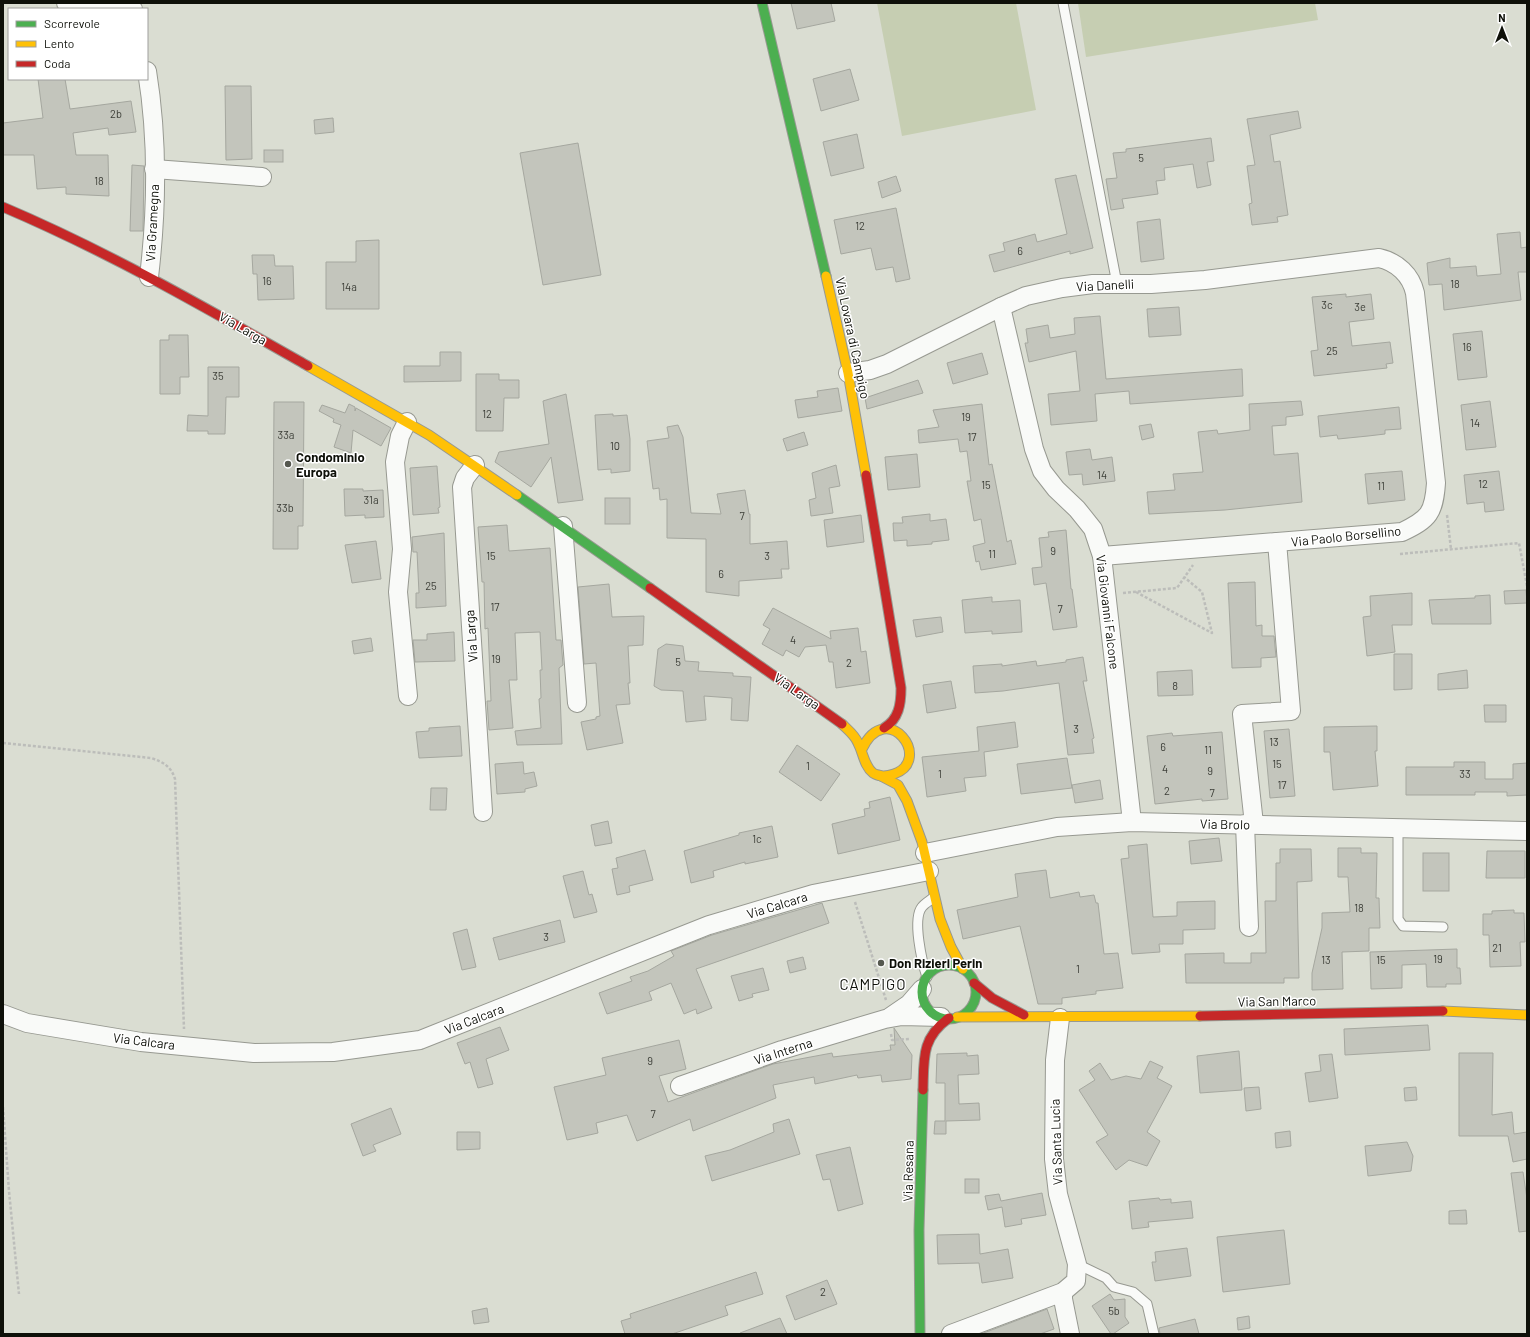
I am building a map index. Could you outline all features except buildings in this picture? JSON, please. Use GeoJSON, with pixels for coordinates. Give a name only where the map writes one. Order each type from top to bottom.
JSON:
{"type":"FeatureCollection","features":[{"type":"Feature","properties":{"kind":"street"},"geometry":{"type":"LineString","coordinates":[[66,3],[129,5],[132,8]]}},
{"type":"Feature","properties":{"kind":"street","name":"Via Lovara di Campigo"},"geometry":{"type":"LineString","coordinates":[[762,3],[848,373],[901,683],[908,712]]}},
{"type":"Feature","properties":{"kind":"street","name":"Via Gramegna"},"geometry":{"type":"LineString","coordinates":[[148,79],[155,137],[149,277]]}},
{"type":"Feature","properties":{"kind":"street","name":"Via Gramegna"},"geometry":{"type":"LineString","coordinates":[[154,169],[262,177]]}},
{"type":"Feature","properties":{"kind":"street","name":"Via Larga"},"geometry":{"type":"LineString","coordinates":[[3,207],[59,231],[206,307],[407,422],[475,464],[834,718],[852,733],[862,749]]}},
{"type":"Feature","properties":{"kind":"street","name":"Via Danelli"},"geometry":{"type":"LineString","coordinates":[[848,373],[870,370],[887,364],[1026,296],[1062,288],[1093,284],[1205,280],[1379,258]]}},
{"type":"Feature","properties":{"kind":"street","name":"Via Paolo Borsellino"},"geometry":{"type":"LineString","coordinates":[[1102,556],[1402,532],[1417,525],[1428,515],[1435,503],[1436,483],[1414,289],[1410,277],[1403,270],[1393,263],[1379,258]]}},
{"type":"Feature","properties":{"kind":"street","name":"Via Giovanni Falcone"},"geometry":{"type":"LineString","coordinates":[[1001,307],[1034,449],[1042,471],[1056,489],[1078,509],[1093,529],[1102,556],[1132,822]]}},
{"type":"Feature","properties":{"kind":"street"},"geometry":{"type":"LineString","coordinates":[[407,422],[400,436],[395,462],[402,549],[398,592],[408,696]]}},
{"type":"Feature","properties":{"kind":"street","name":"Via Larga"},"geometry":{"type":"LineString","coordinates":[[475,464],[463,481],[462,494],[483,812]]}},
{"type":"Feature","properties":{"kind":"street"},"geometry":{"type":"LineString","coordinates":[[563,526],[577,703]]}},
{"type":"Feature","properties":{"kind":"street"},"geometry":{"type":"LineString","coordinates":[[1249,927],[1250,824],[1242,714],[1291,711],[1276,542]]}},
{"type":"Feature","properties":{"kind":"street","name":"Via Lovara di Campigo"},"geometry":{"type":"LineString","coordinates":[[879,730],[891,724],[899,713],[901,683]]}},
{"type":"Feature","properties":{"kind":"street","name":"Via Larga"},"geometry":{"type":"LineString","coordinates":[[834,718],[847,725],[861,729],[879,730]]}},
{"type":"Feature","properties":{"kind":"street"},"geometry":{"type":"LineString","coordinates":[[879,775],[891,775],[901,770],[907,763],[909,750],[901,734],[893,729],[879,730],[866,738],[862,749],[866,765],[879,775],[891,781],[901,789],[925,855]]}},
{"type":"Feature","properties":{"kind":"street"},"geometry":{"type":"LineString","coordinates":[[909,729],[909,750],[912,774]]}},
{"type":"Feature","properties":{"kind":"street"},"geometry":{"type":"LineString","coordinates":[[915,797],[925,855],[938,911],[951,947],[963,969],[974,982],[975,991],[971,1007],[936,1020]]}},
{"type":"Feature","properties":{"kind":"street","name":"Via Brolo"},"geometry":{"type":"LineString","coordinates":[[925,855],[1057,827],[1132,822],[1527,831]]}},
{"type":"Feature","properties":{"kind":"street","name":"Via Calcara"},"geometry":{"type":"LineString","coordinates":[[3,1014],[27,1023],[141,1042],[254,1053],[333,1052],[420,1040],[709,925],[813,894],[925,855]]}},
{"type":"Feature","properties":{"kind":"street"},"geometry":{"type":"LineString","coordinates":[[936,938],[938,911]]}},
{"type":"Feature","properties":{"kind":"street"},"geometry":{"type":"LineString","coordinates":[[934,957],[925,984],[926,1006],[936,1020]]}},
{"type":"Feature","properties":{"kind":"street"},"geometry":{"type":"LineString","coordinates":[[925,984],[937,968],[946,965],[963,969]]}},
{"type":"Feature","properties":{"kind":"street","name":"Via San Marco"},"geometry":{"type":"LineString","coordinates":[[974,982],[992,998],[1010,1009],[1027,1016]]}},
{"type":"Feature","properties":{"kind":"street"},"geometry":{"type":"LineString","coordinates":[[925,984],[936,1020],[925,1048]]}},
{"type":"Feature","properties":{"kind":"street","name":"Via Interna"},"geometry":{"type":"LineString","coordinates":[[680,1086],[782,1050],[888,1016],[909,1004],[925,984]]}},
{"type":"Feature","properties":{"kind":"street","name":"Via San Marco"},"geometry":{"type":"LineString","coordinates":[[936,1020],[1027,1016],[1060,1018],[1434,1011],[1527,1015]]}},
{"type":"Feature","properties":{"kind":"street","name":"Via Interna"},"geometry":{"type":"LineString","coordinates":[[888,1016],[936,1020]]}},
{"type":"Feature","properties":{"kind":"street","name":"Via Santa Lucia"},"geometry":{"type":"LineString","coordinates":[[951,1334],[1064,1292],[1076,1281],[1077,1264],[1058,1194],[1055,1166],[1055,1066],[1060,1018]]}},
{"type":"Feature","properties":{"kind":"street","name":"Via Resana"},"geometry":{"type":"LineString","coordinates":[[920,1334],[919,1230],[925,1048],[936,1020]]}},
{"type":"Feature","properties":{"kind":"street"},"geometry":{"type":"LineString","coordinates":[[1064,1292],[1064,1305],[1070,1334]]}},
{"type":"Feature","properties":{"kind":"lane"},"geometry":{"type":"LineString","coordinates":[[1063,3],[1117,284]]}},
{"type":"Feature","properties":{"kind":"lane"},"geometry":{"type":"LineString","coordinates":[[1398,829],[1398,918],[1403,926],[1443,926]]}},
{"type":"Feature","properties":{"kind":"lane"},"geometry":{"type":"LineString","coordinates":[[925,984],[919,948],[919,916],[922,907],[935,896]]}},
{"type":"Feature","properties":{"kind":"lane"},"geometry":{"type":"LineString","coordinates":[[1077,1264],[1106,1278],[1114,1287],[1133,1292],[1146,1304],[1154,1334]]}},
{"type":"Feature","properties":{"kind":"path"},"geometry":{"type":"LineString","coordinates":[[1447,510],[1451,549]]}},
{"type":"Feature","properties":{"kind":"path"},"geometry":{"type":"LineString","coordinates":[[1400,554],[1520,543],[1527,586]]}},
{"type":"Feature","properties":{"kind":"path"},"geometry":{"type":"LineString","coordinates":[[1122,593],[1177,588],[1193,564]]}},
{"type":"Feature","properties":{"kind":"path"},"geometry":{"type":"LineString","coordinates":[[1136,592],[1212,633],[1202,592],[1184,577]]}},
{"type":"Feature","properties":{"kind":"path"},"geometry":{"type":"LineString","coordinates":[[3,743],[151,758],[165,763],[171,769],[175,779],[183,1027],[190,1047]]}},
{"type":"Feature","properties":{"kind":"path"},"geometry":{"type":"LineString","coordinates":[[854,898],[888,1016],[892,1040],[914,1038]]}},
{"type":"Feature","properties":{"kind":"path"},"geometry":{"type":"LineString","coordinates":[[3,1107],[19,1294]]}},
{"type":"Feature","properties":{"kind":"green space"},"geometry":{"type":"Polygon","coordinates":[[[877,3],[1016,3],[1036,110],[902,136],[877,3]]]}},
{"type":"Feature","properties":{"kind":"green space"},"geometry":{"type":"Polygon","coordinates":[[[1078,3],[1315,3],[1318,20],[1086,57],[1078,3]]]}},
{"type":"Feature","properties":{"kind":"traffic: fast"},"geometry":{"type":"LineString","coordinates":[[762,3],[826,276]]}},
{"type":"Feature","properties":{"kind":"traffic: fast"},"geometry":{"type":"LineString","coordinates":[[517,495],[650,588]]}},
{"type":"Feature","properties":{"kind":"traffic: fast"},"geometry":{"type":"LineString","coordinates":[[949,965],[964,970],[968,973],[971,977],[976,992],[971,1007],[968,1011],[964,1014],[949,1019],[934,1014],[930,1011],[927,1007],[922,992],[927,977],[930,973],[934,970],[949,965]]}},
{"type":"Feature","properties":{"kind":"traffic: fast"},"geometry":{"type":"LineString","coordinates":[[920,1334],[919,1230],[923,1090]]}},
{"type":"Feature","properties":{"kind":"traffic: slow"},"geometry":{"type":"LineString","coordinates":[[826,276],[848,373],[866,475]]}},
{"type":"Feature","properties":{"kind":"traffic: slow"},"geometry":{"type":"LineString","coordinates":[[308,366],[429,435],[517,495]]}},
{"type":"Feature","properties":{"kind":"traffic: slow"},"geometry":{"type":"LineString","coordinates":[[842,724],[855,738],[868,767],[875,774],[884,776],[894,774],[905,767],[909,757],[908,746],[902,737],[894,730],[883,729],[872,735],[862,749]]}},
{"type":"Feature","properties":{"kind":"traffic: slow"},"geometry":{"type":"LineString","coordinates":[[879,775],[898,785],[907,801],[922,842],[940,919],[951,947],[963,969]]}},
{"type":"Feature","properties":{"kind":"traffic: slow"},"geometry":{"type":"LineString","coordinates":[[1443,1011],[1527,1015]]}},
{"type":"Feature","properties":{"kind":"traffic: slow"},"geometry":{"type":"LineString","coordinates":[[957,1017],[1200,1016]]}},
{"type":"Feature","properties":{"kind":"traffic: jam"},"geometry":{"type":"LineString","coordinates":[[3,207],[42,224],[120,262],[308,366]]}},
{"type":"Feature","properties":{"kind":"traffic: jam"},"geometry":{"type":"LineString","coordinates":[[866,475],[901,688],[900,705],[896,716],[884,728]]}},
{"type":"Feature","properties":{"kind":"traffic: jam"},"geometry":{"type":"LineString","coordinates":[[650,588],[842,724]]}},
{"type":"Feature","properties":{"kind":"traffic: jam"},"geometry":{"type":"LineString","coordinates":[[974,983],[992,998],[1024,1015]]}},
{"type":"Feature","properties":{"kind":"traffic: jam"},"geometry":{"type":"LineString","coordinates":[[1200,1016],[1443,1011]]}},
{"type":"Feature","properties":{"kind":"traffic: jam"},"geometry":{"type":"LineString","coordinates":[[923,1090],[924,1059],[929,1041],[933,1033],[949,1018]]}},
{"type":"Feature","properties":{"kind":"place","name":"Condominio Europa"},"geometry":{"type":"Point","coordinates":[288,464]}},
{"type":"Feature","properties":{"kind":"place","name":"Don Rizieri Perin"},"geometry":{"type":"Point","coordinates":[881,963]}},
{"type":"Feature","properties":{"kind":"district","name":"CAMPIGO"},"geometry":{"type":"Point","coordinates":[873,984]}}]}
